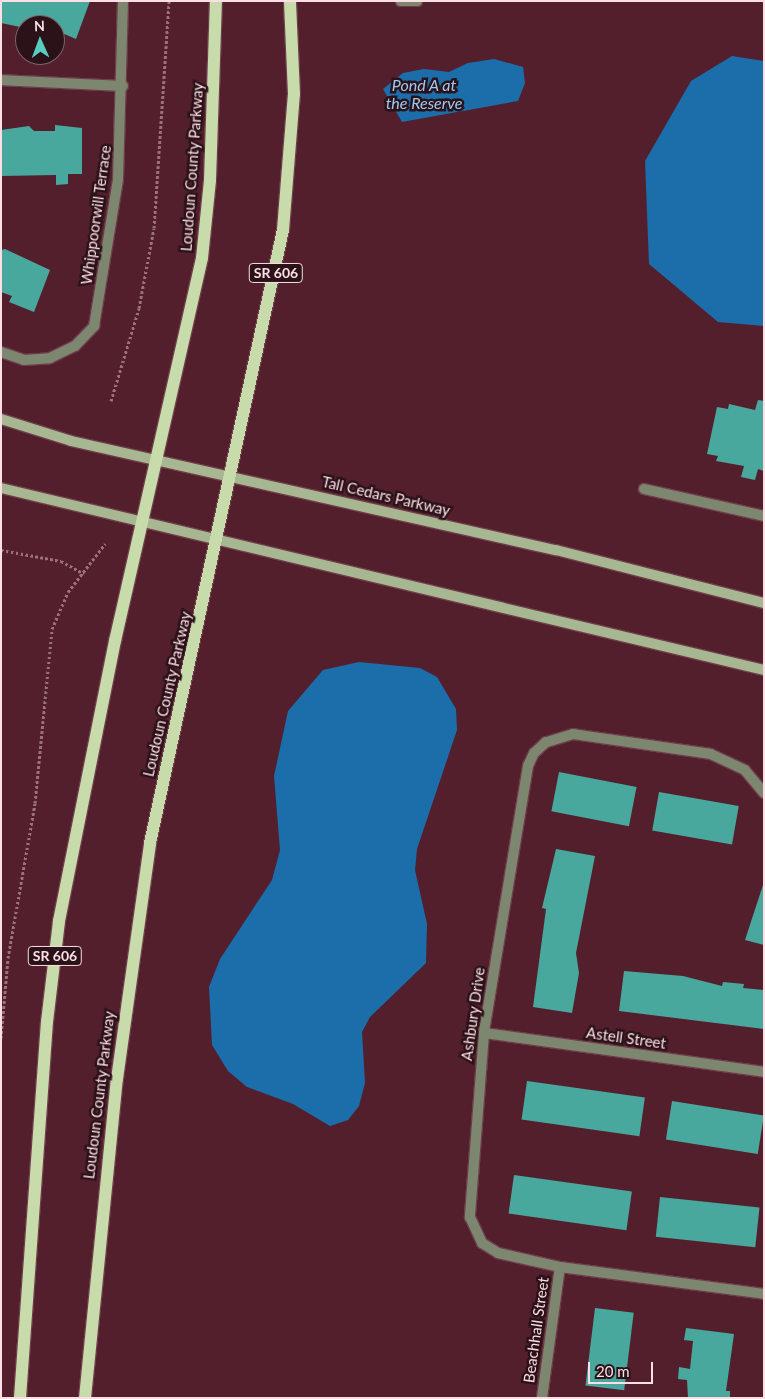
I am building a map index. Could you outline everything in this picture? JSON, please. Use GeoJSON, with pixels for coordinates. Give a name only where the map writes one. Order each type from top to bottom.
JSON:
{"type":"FeatureCollection","features":[{"type":"Feature","properties":{"kind":"main road","name":"Loudoun County Parkway"},"geometry":{"type":"LineString","coordinates":[[20,1398],[46,1022],[59,922],[76,820],[202,258],[210,180],[216,1]]}},
{"type":"Feature","properties":{"kind":"main road","name":"Loudoun County Parkway"},"geometry":{"type":"LineString","coordinates":[[85,1398],[117,1079],[149,853],[264,333],[291,172],[290,1]]}},
{"type":"Feature","properties":{"kind":"main road","name":"Tall Cedars Parkway"},"geometry":{"type":"LineString","coordinates":[[1,419],[158,460],[556,550],[764,603]]}},
{"type":"Feature","properties":{"kind":"main road"},"geometry":{"type":"LineString","coordinates":[[1,488],[764,670]]}},
{"type":"Feature","properties":{"kind":"street","name":"Whippoorwill Terrace"},"geometry":{"type":"LineString","coordinates":[[1,352],[24,360],[50,358],[75,346],[94,326],[115,211],[123,86],[123,1]]}},
{"type":"Feature","properties":{"kind":"street"},"geometry":{"type":"LineString","coordinates":[[1,80],[123,86]]}},
{"type":"Feature","properties":{"kind":"street"},"geometry":{"type":"LineString","coordinates":[[644,489],[764,516]]}},
{"type":"Feature","properties":{"kind":"street","name":"Ashbury Drive"},"geometry":{"type":"LineString","coordinates":[[764,793],[745,770],[711,754],[573,734],[546,742],[528,766],[484,1033],[470,1217],[475,1233],[492,1250],[560,1266],[764,1294]]}},
{"type":"Feature","properties":{"kind":"street","name":"Astell Street"},"geometry":{"type":"LineString","coordinates":[[484,1033],[764,1072]]}},
{"type":"Feature","properties":{"kind":"street","name":"Beachhall Street"},"geometry":{"type":"LineString","coordinates":[[542,1398],[560,1266]]}},
{"type":"Feature","properties":{"kind":"lane"},"geometry":{"type":"LineString","coordinates":[[400,1],[417,1]]}},
{"type":"Feature","properties":{"kind":"path"},"geometry":{"type":"LineString","coordinates":[[111,401],[139,308],[154,228],[169,1]]}},
{"type":"Feature","properties":{"kind":"path"},"geometry":{"type":"LineString","coordinates":[[1,1038],[8,958],[36,803],[52,629],[68,592],[84,574],[105,544]]}},
{"type":"Feature","properties":{"kind":"path"},"geometry":{"type":"LineString","coordinates":[[1,550],[61,561],[84,574]]}},
{"type":"Feature","properties":{"kind":"water"},"geometry":{"type":"Polygon","coordinates":[[[732,56],[764,61],[764,326],[718,322],[649,264],[645,161],[691,81],[732,56]]]}},
{"type":"Feature","properties":{"kind":"water","name":"Pond A at the Reserve"},"geometry":{"type":"Polygon","coordinates":[[[494,59],[523,67],[525,83],[518,101],[402,122],[383,89],[403,73],[424,69],[449,72],[468,63],[494,59]]]}},
{"type":"Feature","properties":{"kind":"water"},"geometry":{"type":"Polygon","coordinates":[[[359,662],[420,668],[437,677],[456,709],[457,730],[417,849],[415,870],[427,924],[426,963],[370,1017],[362,1032],[365,1083],[359,1106],[348,1120],[330,1126],[293,1104],[247,1087],[228,1071],[212,1045],[209,987],[220,959],[272,880],[280,850],[274,776],[288,711],[323,670],[359,662]]]}},
{"type":"Feature","properties":{"kind":"building"},"geometry":{"type":"Polygon","coordinates":[[[1,1],[90,1],[76,39],[65,34],[65,15],[15,15],[15,26],[1,23],[1,1]]]}},
{"type":"Feature","properties":{"kind":"building"},"geometry":{"type":"Polygon","coordinates":[[[55,125],[82,128],[82,174],[68,174],[68,184],[56,185],[56,175],[1,176],[1,130],[29,126],[34,131],[55,131],[55,125]]]}},
{"type":"Feature","properties":{"kind":"building"},"geometry":{"type":"Polygon","coordinates":[[[5,249],[50,270],[34,312],[9,302],[12,296],[1,292],[1,250],[5,249]]]}},
{"type":"Feature","properties":{"kind":"building"},"geometry":{"type":"Polygon","coordinates":[[[758,400],[764,401],[764,471],[758,469],[755,480],[741,477],[744,466],[716,461],[718,456],[707,454],[717,407],[728,409],[729,404],[755,410],[758,400]]]}},
{"type":"Feature","properties":{"kind":"building"},"geometry":{"type":"Polygon","coordinates":[[[559,772],[637,787],[629,826],[551,811],[559,772]]]}},
{"type":"Feature","properties":{"kind":"building"},"geometry":{"type":"Polygon","coordinates":[[[659,792],[739,806],[732,844],[652,830],[659,792]]]}},
{"type":"Feature","properties":{"kind":"building"},"geometry":{"type":"Polygon","coordinates":[[[556,849],[595,856],[576,953],[579,973],[572,1013],[533,1007],[546,909],[542,908],[556,849]]]}},
{"type":"Feature","properties":{"kind":"building"},"geometry":{"type":"Polygon","coordinates":[[[764,885],[764,945],[745,940],[764,885]]]}},
{"type":"Feature","properties":{"kind":"building"},"geometry":{"type":"Polygon","coordinates":[[[624,971],[683,976],[722,986],[723,982],[744,984],[743,988],[764,990],[764,1029],[619,1011],[624,971]]]}},
{"type":"Feature","properties":{"kind":"building"},"geometry":{"type":"Polygon","coordinates":[[[527,1081],[645,1098],[639,1136],[522,1120],[527,1081]]]}},
{"type":"Feature","properties":{"kind":"building"},"geometry":{"type":"Polygon","coordinates":[[[672,1101],[764,1116],[758,1154],[666,1140],[672,1101]]]}},
{"type":"Feature","properties":{"kind":"building"},"geometry":{"type":"Polygon","coordinates":[[[514,1175],[632,1192],[626,1230],[509,1214],[514,1175]]]}},
{"type":"Feature","properties":{"kind":"building"},"geometry":{"type":"Polygon","coordinates":[[[660,1197],[759,1207],[755,1247],[656,1237],[660,1197]]]}},
{"type":"Feature","properties":{"kind":"building"},"geometry":{"type":"Polygon","coordinates":[[[595,1308],[634,1313],[624,1390],[585,1385],[595,1308]]]}},
{"type":"Feature","properties":{"kind":"building"},"geometry":{"type":"Polygon","coordinates":[[[686,1328],[734,1334],[726,1391],[730,1391],[730,1398],[688,1398],[687,1380],[678,1379],[679,1367],[690,1369],[693,1341],[684,1340],[686,1328]]]}}]}
